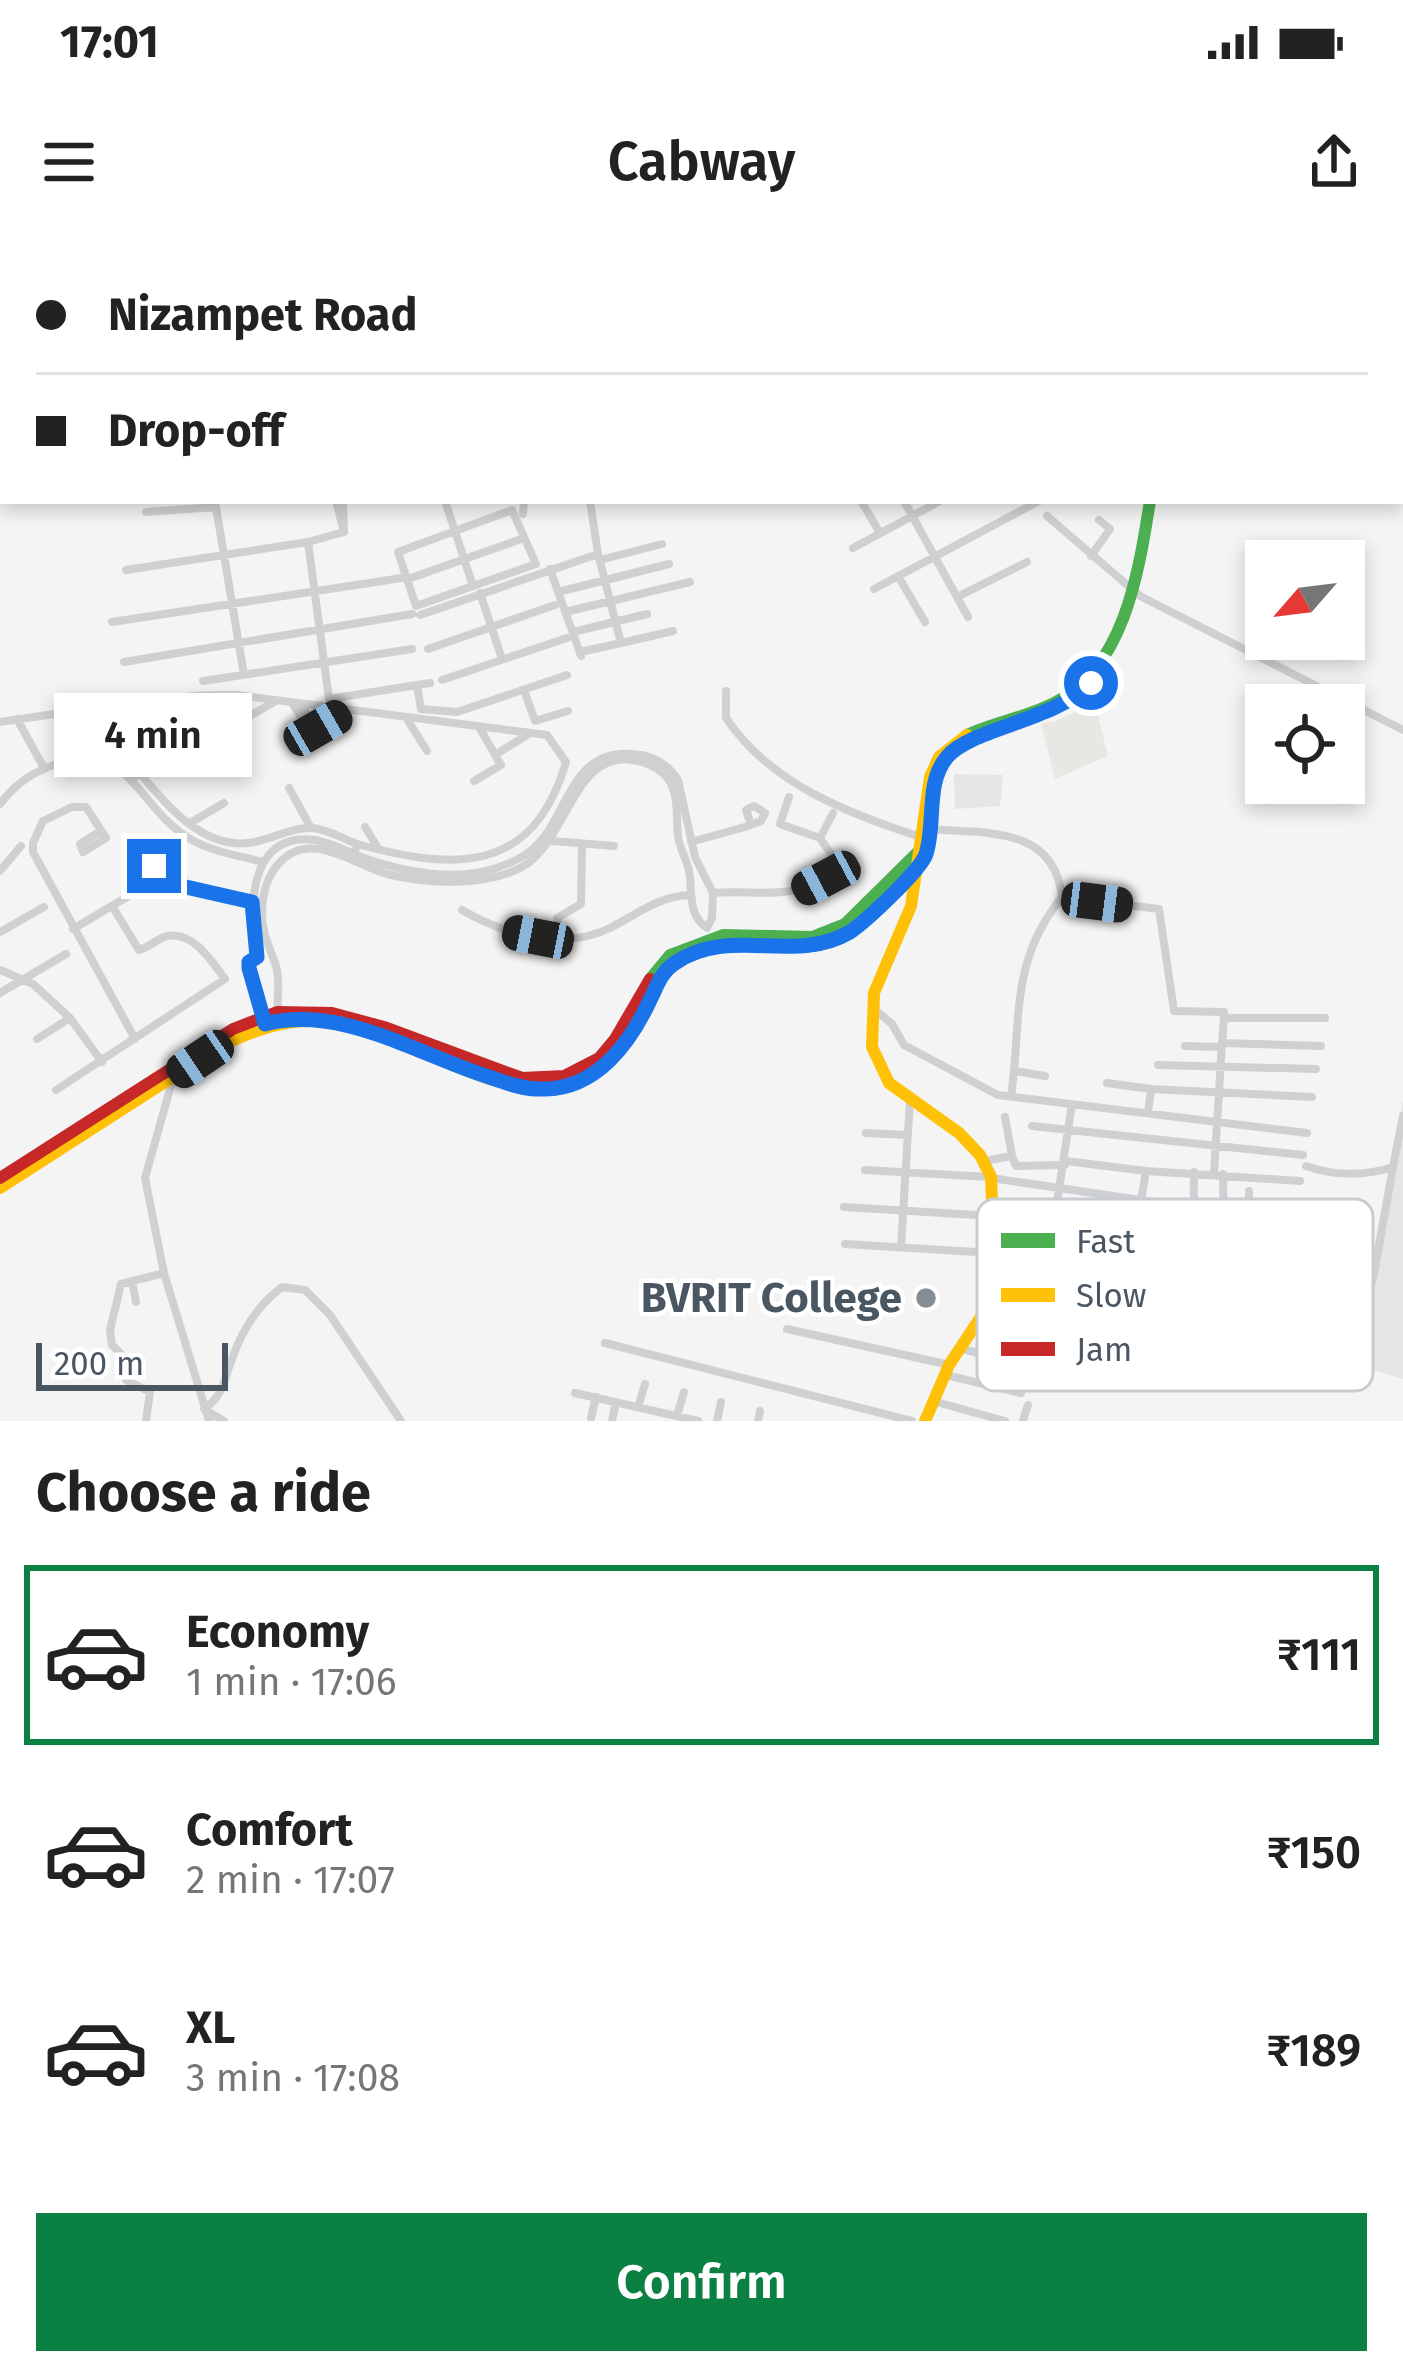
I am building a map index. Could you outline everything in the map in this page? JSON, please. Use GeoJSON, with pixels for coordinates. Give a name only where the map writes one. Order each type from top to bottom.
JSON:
{"type":"FeatureCollection","features":[{"type":"Feature","properties":{"kind":"main road"},"geometry":{"type":"LineString","coordinates":[[995,1199],[990,1160],[964,1131],[891,1074],[878,1042],[881,995],[914,922],[933,765],[954,742],[1053,704],[1074,691],[1138,592],[1153,504]]}},
{"type":"Feature","properties":{"kind":"main road"},"geometry":{"type":"LineString","coordinates":[[0,1178],[206,1046],[270,1012],[329,1021],[497,1080],[552,1089],[589,1078],[627,1040],[664,972],[709,938],[812,937],[844,925],[903,873],[924,846]]}},
{"type":"Feature","properties":{"kind":"main road"},"geometry":{"type":"LineString","coordinates":[[924,846],[906,924],[874,994],[871,1030],[876,1062],[889,1083],[959,1133],[994,1178]]}},
{"type":"Feature","properties":{"kind":"main road"},"geometry":{"type":"LineString","coordinates":[[0,1188],[270,1012]]}},
{"type":"Feature","properties":{"kind":"main road"},"geometry":{"type":"LineString","coordinates":[[927,1421],[977,1324]]}},
{"type":"Feature","properties":{"kind":"main road"},"geometry":{"type":"LineString","coordinates":[[950,1370],[977,1334]]}},
{"type":"Feature","properties":{"kind":"street"},"geometry":{"type":"LineString","coordinates":[[146,512],[215,504],[244,675]]}},
{"type":"Feature","properties":{"kind":"street"},"geometry":{"type":"LineString","coordinates":[[126,570],[308,542],[344,532],[340,504]]}},
{"type":"Feature","properties":{"kind":"street"},"geometry":{"type":"LineString","coordinates":[[446,504],[502,659]]}},
{"type":"Feature","properties":{"kind":"street"},"geometry":{"type":"LineString","coordinates":[[523,514],[524,504]]}},
{"type":"Feature","properties":{"kind":"street"},"geometry":{"type":"LineString","coordinates":[[590,504],[621,643]]}},
{"type":"Feature","properties":{"kind":"street"},"geometry":{"type":"LineString","coordinates":[[863,504],[880,533]]}},
{"type":"Feature","properties":{"kind":"street"},"geometry":{"type":"LineString","coordinates":[[906,504],[968,617]]}},
{"type":"Feature","properties":{"kind":"street"},"geometry":{"type":"LineString","coordinates":[[853,548],[935,504]]}},
{"type":"Feature","properties":{"kind":"street"},"geometry":{"type":"LineString","coordinates":[[874,589],[1034,504]]}},
{"type":"Feature","properties":{"kind":"street"},"geometry":{"type":"LineString","coordinates":[[124,662],[416,615],[476,590],[536,564],[512,511],[398,552],[416,606],[476,590],[550,569],[662,544]]}},
{"type":"Feature","properties":{"kind":"street"},"geometry":{"type":"LineString","coordinates":[[1046,516],[1138,592],[1403,730]]}},
{"type":"Feature","properties":{"kind":"street"},"geometry":{"type":"LineString","coordinates":[[1091,556],[1110,530],[1099,520]]}},
{"type":"Feature","properties":{"kind":"street"},"geometry":{"type":"LineString","coordinates":[[112,622],[405,579],[524,538]]}},
{"type":"Feature","properties":{"kind":"street"},"geometry":{"type":"LineString","coordinates":[[308,542],[329,699],[430,683]]}},
{"type":"Feature","properties":{"kind":"street"},"geometry":{"type":"LineString","coordinates":[[957,597],[1027,562]]}},
{"type":"Feature","properties":{"kind":"street"},"geometry":{"type":"LineString","coordinates":[[558,592],[668,564]]}},
{"type":"Feature","properties":{"kind":"street"},"geometry":{"type":"LineString","coordinates":[[550,569],[570,635],[581,654],[673,631]]}},
{"type":"Feature","properties":{"kind":"street"},"geometry":{"type":"LineString","coordinates":[[898,576],[925,622]]}},
{"type":"Feature","properties":{"kind":"street"},"geometry":{"type":"LineString","coordinates":[[566,612],[690,582]]}},
{"type":"Feature","properties":{"kind":"street"},"geometry":{"type":"LineString","coordinates":[[428,649],[555,605]]}},
{"type":"Feature","properties":{"kind":"street"},"geometry":{"type":"LineString","coordinates":[[442,680],[570,635],[647,614]]}},
{"type":"Feature","properties":{"kind":"street"},"geometry":{"type":"LineString","coordinates":[[203,681],[412,650]]}},
{"type":"Feature","properties":{"kind":"street"},"geometry":{"type":"LineString","coordinates":[[417,685],[421,709],[457,712],[567,675]]}},
{"type":"Feature","properties":{"kind":"street"},"geometry":{"type":"LineString","coordinates":[[524,690],[535,722],[568,711]]}},
{"type":"Feature","properties":{"kind":"street"},"geometry":{"type":"LineString","coordinates":[[726,691],[726,718],[773,769],[816,797],[924,846],[1027,841],[1044,853],[1058,873],[1062,898],[1025,960],[1011,1097]]}},
{"type":"Feature","properties":{"kind":"street"},"geometry":{"type":"LineString","coordinates":[[220,695],[241,721],[274,702]]}},
{"type":"Feature","properties":{"kind":"street"},"geometry":{"type":"LineString","coordinates":[[220,695],[236,728]]}},
{"type":"Feature","properties":{"kind":"street"},"geometry":{"type":"LineString","coordinates":[[270,1012],[277,970],[262,917],[264,892],[274,867],[292,851],[308,848],[359,855],[374,848],[446,862],[477,859],[504,849],[535,827],[566,762],[550,736],[220,695],[156,704],[126,723],[120,737],[147,804],[194,842],[274,867]]}},
{"type":"Feature","properties":{"kind":"street"},"geometry":{"type":"LineString","coordinates":[[297,705],[315,728],[345,712]]}},
{"type":"Feature","properties":{"kind":"street"},"geometry":{"type":"LineString","coordinates":[[297,705],[312,735]]}},
{"type":"Feature","properties":{"kind":"street"},"geometry":{"type":"LineString","coordinates":[[0,722],[107,706]]}},
{"type":"Feature","properties":{"kind":"street"},"geometry":{"type":"LineString","coordinates":[[406,718],[427,751]]}},
{"type":"Feature","properties":{"kind":"street"},"geometry":{"type":"LineString","coordinates":[[17,719],[44,768]]}},
{"type":"Feature","properties":{"kind":"street"},"geometry":{"type":"LineString","coordinates":[[475,781],[501,765],[479,727]]}},
{"type":"Feature","properties":{"kind":"street"},"geometry":{"type":"LineString","coordinates":[[496,755],[528,734]]}},
{"type":"Feature","properties":{"kind":"street"},"geometry":{"type":"LineString","coordinates":[[545,844],[562,802],[581,773],[593,763],[625,753],[647,755],[672,770],[678,780],[688,812],[695,870],[689,895],[709,938]]}},
{"type":"Feature","properties":{"kind":"street"},"geometry":{"type":"LineString","coordinates":[[0,804],[24,778],[89,756],[133,773],[202,832],[230,843],[310,828]]}},
{"type":"Feature","properties":{"kind":"street"},"geometry":{"type":"LineString","coordinates":[[257,957],[252,902],[263,862],[297,841],[322,842],[416,872],[471,873],[516,861],[545,844],[593,771],[610,763],[643,762],[657,770],[676,794],[677,837],[712,893],[709,938]]}},
{"type":"Feature","properties":{"kind":"street"},"geometry":{"type":"LineString","coordinates":[[289,788],[310,828],[359,855]]}},
{"type":"Feature","properties":{"kind":"street"},"geometry":{"type":"LineString","coordinates":[[550,797],[562,802]]}},
{"type":"Feature","properties":{"kind":"street"},"geometry":{"type":"LineString","coordinates":[[712,893],[800,892],[826,878],[837,863],[820,838],[780,824],[789,797]]}},
{"type":"Feature","properties":{"kind":"street"},"geometry":{"type":"LineString","coordinates":[[190,823],[224,803]]}},
{"type":"Feature","properties":{"kind":"street"},"geometry":{"type":"LineString","coordinates":[[101,831],[86,807],[72,807],[44,821],[33,852],[135,1039]]}},
{"type":"Feature","properties":{"kind":"street"},"geometry":{"type":"LineString","coordinates":[[544,808],[557,814]]}},
{"type":"Feature","properties":{"kind":"street"},"geometry":{"type":"LineString","coordinates":[[820,838],[833,813]]}},
{"type":"Feature","properties":{"kind":"street"},"geometry":{"type":"LineString","coordinates":[[691,842],[751,825]]}},
{"type":"Feature","properties":{"kind":"street"},"geometry":{"type":"LineString","coordinates":[[365,827],[374,848]]}},
{"type":"Feature","properties":{"kind":"street"},"geometry":{"type":"LineString","coordinates":[[545,844],[614,846]]}},
{"type":"Feature","properties":{"kind":"street"},"geometry":{"type":"LineString","coordinates":[[561,938],[557,918],[581,904],[582,846]]}},
{"type":"Feature","properties":{"kind":"street"},"geometry":{"type":"LineString","coordinates":[[0,871],[21,847]]}},
{"type":"Feature","properties":{"kind":"street"},"geometry":{"type":"LineString","coordinates":[[142,856],[187,889],[252,902]]}},
{"type":"Feature","properties":{"kind":"street"},"geometry":{"type":"LineString","coordinates":[[74,929],[164,875]]}},
{"type":"Feature","properties":{"kind":"street"},"geometry":{"type":"LineString","coordinates":[[463,910],[495,928],[583,939],[670,896],[689,895]]}},
{"type":"Feature","properties":{"kind":"street"},"geometry":{"type":"LineString","coordinates":[[1062,898],[1160,909],[1174,1011],[1224,1012],[1216,1145],[1222,1199]]}},
{"type":"Feature","properties":{"kind":"street"},"geometry":{"type":"LineString","coordinates":[[56,1090],[225,979],[206,952],[187,940],[168,936],[139,950],[112,906]]}},
{"type":"Feature","properties":{"kind":"street"},"geometry":{"type":"LineString","coordinates":[[0,932],[44,907]]}},
{"type":"Feature","properties":{"kind":"street"},"geometry":{"type":"LineString","coordinates":[[0,993],[66,954]]}},
{"type":"Feature","properties":{"kind":"street"},"geometry":{"type":"LineString","coordinates":[[270,956],[249,962],[270,1012]]}},
{"type":"Feature","properties":{"kind":"street"},"geometry":{"type":"LineString","coordinates":[[0,970],[32,984],[70,1018],[102,1062]]}},
{"type":"Feature","properties":{"kind":"street"},"geometry":{"type":"LineString","coordinates":[[879,1013],[904,1045],[998,1095],[1306,1132]]}},
{"type":"Feature","properties":{"kind":"street"},"geometry":{"type":"LineString","coordinates":[[37,1040],[70,1018]]}},
{"type":"Feature","properties":{"kind":"street"},"geometry":{"type":"LineString","coordinates":[[1224,1018],[1325,1018]]}},
{"type":"Feature","properties":{"kind":"street"},"geometry":{"type":"LineString","coordinates":[[1185,1046],[1321,1046]]}},
{"type":"Feature","properties":{"kind":"street"},"geometry":{"type":"LineString","coordinates":[[1158,1065],[1316,1069]]}},
{"type":"Feature","properties":{"kind":"street"},"geometry":{"type":"LineString","coordinates":[[1015,1071],[1045,1076]]}},
{"type":"Feature","properties":{"kind":"street"},"geometry":{"type":"LineString","coordinates":[[174,1077],[145,1178],[164,1273],[209,1421]]}},
{"type":"Feature","properties":{"kind":"street"},"geometry":{"type":"LineString","coordinates":[[1107,1083],[1312,1097]]}},
{"type":"Feature","properties":{"kind":"street"},"geometry":{"type":"LineString","coordinates":[[1148,1113],[1151,1089]]}},
{"type":"Feature","properties":{"kind":"street"},"geometry":{"type":"LineString","coordinates":[[901,1247],[910,1100]]}},
{"type":"Feature","properties":{"kind":"street"},"geometry":{"type":"LineString","coordinates":[[1059,1199],[1072,1104]]}},
{"type":"Feature","properties":{"kind":"street"},"geometry":{"type":"LineString","coordinates":[[1373,1277],[1403,1116]]}},
{"type":"Feature","properties":{"kind":"street"},"geometry":{"type":"LineString","coordinates":[[1005,1117],[1016,1166],[1066,1163],[1300,1181]]}},
{"type":"Feature","properties":{"kind":"street"},"geometry":{"type":"LineString","coordinates":[[1032,1126],[1304,1155]]}},
{"type":"Feature","properties":{"kind":"street"},"geometry":{"type":"LineString","coordinates":[[866,1132],[908,1136]]}},
{"type":"Feature","properties":{"kind":"street"},"geometry":{"type":"LineString","coordinates":[[990,1160],[1012,1156]]}},
{"type":"Feature","properties":{"kind":"street"},"geometry":{"type":"LineString","coordinates":[[1306,1166],[1368,1174],[1393,1166]]}},
{"type":"Feature","properties":{"kind":"street"},"geometry":{"type":"LineString","coordinates":[[865,1170],[994,1178],[1137,1199]]}},
{"type":"Feature","properties":{"kind":"street"},"geometry":{"type":"LineString","coordinates":[[1143,1199],[1146,1172]]}},
{"type":"Feature","properties":{"kind":"street"},"geometry":{"type":"LineString","coordinates":[[1194,1172],[1194,1199]]}},
{"type":"Feature","properties":{"kind":"street"},"geometry":{"type":"LineString","coordinates":[[1249,1192],[1250,1199]]}},
{"type":"Feature","properties":{"kind":"street"},"geometry":{"type":"LineString","coordinates":[[844,1207],[977,1212]]}},
{"type":"Feature","properties":{"kind":"street"},"geometry":{"type":"LineString","coordinates":[[844,1244],[977,1256]]}},
{"type":"Feature","properties":{"kind":"street"},"geometry":{"type":"LineString","coordinates":[[146,1421],[150,1392],[126,1380],[127,1360],[112,1345],[110,1330],[121,1284],[164,1273]]}},
{"type":"Feature","properties":{"kind":"street"},"geometry":{"type":"LineString","coordinates":[[132,1281],[136,1302]]}},
{"type":"Feature","properties":{"kind":"street"},"geometry":{"type":"LineString","coordinates":[[204,1409],[218,1399],[231,1360],[260,1304],[283,1287],[304,1290],[330,1315],[401,1421]]}},
{"type":"Feature","properties":{"kind":"street"},"geometry":{"type":"LineString","coordinates":[[787,1329],[977,1379]]}},
{"type":"Feature","properties":{"kind":"street"},"geometry":{"type":"LineString","coordinates":[[605,1343],[912,1421]]}},
{"type":"Feature","properties":{"kind":"street"},"geometry":{"type":"LineString","coordinates":[[966,1350],[977,1353]]}},
{"type":"Feature","properties":{"kind":"street"},"geometry":{"type":"LineString","coordinates":[[638,1407],[644,1384]]}},
{"type":"Feature","properties":{"kind":"street"},"geometry":{"type":"LineString","coordinates":[[1015,1391],[1021,1393]]}},
{"type":"Feature","properties":{"kind":"street"},"geometry":{"type":"LineString","coordinates":[[575,1393],[698,1421]]}},
{"type":"Feature","properties":{"kind":"street"},"geometry":{"type":"LineString","coordinates":[[677,1416],[684,1393]]}},
{"type":"Feature","properties":{"kind":"street"},"geometry":{"type":"LineString","coordinates":[[592,1418],[596,1397]]}},
{"type":"Feature","properties":{"kind":"street"},"geometry":{"type":"LineString","coordinates":[[934,1401],[1005,1421]]}},
{"type":"Feature","properties":{"kind":"street"},"geometry":{"type":"LineString","coordinates":[[612,1421],[616,1402]]}},
{"type":"Feature","properties":{"kind":"street"},"geometry":{"type":"LineString","coordinates":[[717,1421],[722,1402]]}},
{"type":"Feature","properties":{"kind":"street"},"geometry":{"type":"LineString","coordinates":[[1024,1421],[1028,1405]]}},
{"type":"Feature","properties":{"kind":"street"},"geometry":{"type":"LineString","coordinates":[[204,1409],[224,1421]]}},
{"type":"Feature","properties":{"kind":"shaded area"},"geometry":{"type":"Polygon","coordinates":[[[1095,703],[1108,756],[1055,779],[1041,723],[1095,703]]]}},
{"type":"Feature","properties":{"kind":"shaded area"},"geometry":{"type":"Polygon","coordinates":[[[954,774],[1003,775],[1000,806],[955,809],[954,774]]]}},
{"type":"Feature","properties":{"kind":"shaded area"},"geometry":{"type":"Polygon","coordinates":[[[1403,1101],[1403,1379],[1373,1370],[1373,1252],[1403,1101]]]}},
{"type":"Feature","properties":{"kind":"traffic: fast"},"geometry":{"type":"LineString","coordinates":[[967,735],[1054,703],[1097,666],[1113,642],[1134,586],[1149,504]]}},
{"type":"Feature","properties":{"kind":"traffic: fast"},"geometry":{"type":"LineString","coordinates":[[650,979],[670,955],[723,935],[812,937],[845,924],[921,849]]}},
{"type":"Feature","properties":{"kind":"traffic: fast"},"geometry":{"type":"LineString","coordinates":[[644,1013],[662,976],[682,957],[721,946],[808,946],[843,936],[894,894],[926,856]]}},
{"type":"Feature","properties":{"kind":"traffic: slow"},"geometry":{"type":"LineString","coordinates":[[967,735],[939,757],[930,777],[911,906],[874,993],[872,1047],[889,1083],[959,1133],[980,1155],[991,1177],[992,1199]]}},
{"type":"Feature","properties":{"kind":"traffic: slow"},"geometry":{"type":"LineString","coordinates":[[0,1188],[221,1046],[272,1026],[327,1022],[372,1033],[498,1081],[537,1088],[574,1081],[610,1058],[644,1013]]}},
{"type":"Feature","properties":{"kind":"traffic: slow"},"geometry":{"type":"LineString","coordinates":[[925,1421],[949,1365],[977,1323]]}},
{"type":"Feature","properties":{"kind":"traffic: jam"},"geometry":{"type":"LineString","coordinates":[[0,1178],[233,1029],[277,1012],[332,1013],[384,1027],[522,1078],[564,1076],[599,1058],[650,979]]}},
{"type":"Feature","properties":{"kind":"place","name":"BVRIT College"},"geometry":{"type":"Point","coordinates":[926,1298]}},
{"type":"Feature","properties":{"kind":"route"},"geometry":{"type":"LineString","coordinates":[[154,866],[177,885],[252,902],[257,957],[249,968],[265,1024],[329,1021],[487,1077],[552,1089],[589,1078],[610,1061],[627,1040],[664,972],[689,954],[734,943],[814,946],[861,924],[926,856],[937,779],[951,752],[1049,711],[1091,683]]}}]}
